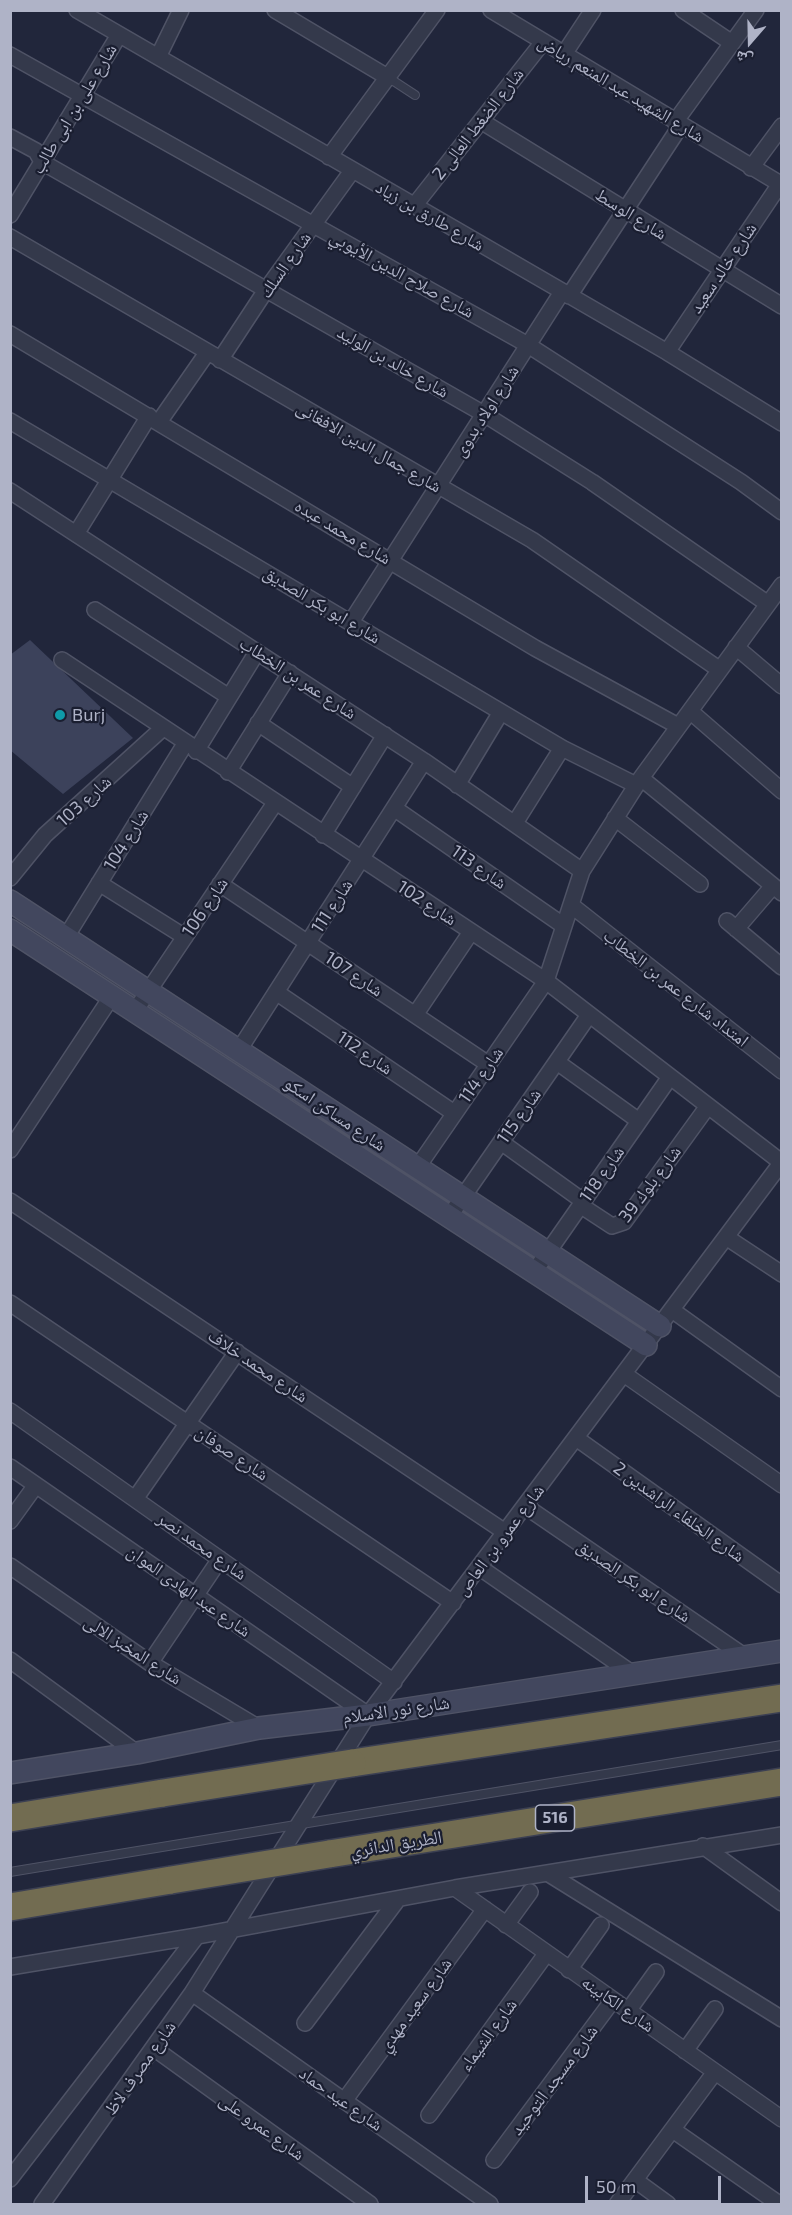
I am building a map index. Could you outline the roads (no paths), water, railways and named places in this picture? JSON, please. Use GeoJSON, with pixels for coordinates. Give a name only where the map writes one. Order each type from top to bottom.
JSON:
{"type":"FeatureCollection","features":[{"type":"Feature","properties":{"kind":"highway"},"geometry":{"type":"LineString","coordinates":[[10,1818],[352,1763],[782,1698]]}},
{"type":"Feature","properties":{"kind":"highway","name":"الطريق الدائري"},"geometry":{"type":"LineString","coordinates":[[10,1907],[782,1782]]}},
{"type":"Feature","properties":{"kind":"street","name":"شارع طارق بن زياد"},"geometry":{"type":"LineString","coordinates":[[77,10],[667,352],[782,423]]}},
{"type":"Feature","properties":{"kind":"street"},"geometry":{"type":"LineString","coordinates":[[158,57],[181,10]]}},
{"type":"Feature","properties":{"kind":"street"},"geometry":{"type":"LineString","coordinates":[[275,10],[388,78]]}},
{"type":"Feature","properties":{"kind":"street"},"geometry":{"type":"LineString","coordinates":[[329,157],[437,10]]}},
{"type":"Feature","properties":{"kind":"street"},"geometry":{"type":"LineString","coordinates":[[564,54],[593,10]]}},
{"type":"Feature","properties":{"kind":"street"},"geometry":{"type":"LineString","coordinates":[[683,10],[732,43]]}},
{"type":"Feature","properties":{"kind":"street","name":"شارع اولاد بدوى"},"geometry":{"type":"LineString","coordinates":[[351,622],[528,345],[625,210],[678,123],[756,10]]}},
{"type":"Feature","properties":{"kind":"street","name":"شارع الشهيد عبد المنعم رياض"},"geometry":{"type":"LineString","coordinates":[[502,13],[543,42],[781,184]]}},
{"type":"Feature","properties":{"kind":"street","name":"شارع على بن ابى طالب"},"geometry":{"type":"LineString","coordinates":[[10,214],[119,35]]}},
{"type":"Feature","properties":{"kind":"street","name":"شارع الضغط العالى 2"},"geometry":{"type":"LineString","coordinates":[[414,206],[543,42]]}},
{"type":"Feature","properties":{"kind":"street","name":"شارع صلاح الدين الأيوبي"},"geometry":{"type":"LineString","coordinates":[[10,55],[528,345],[741,482],[782,512]]}},
{"type":"Feature","properties":{"kind":"street","name":"شارع الوسط"},"geometry":{"type":"LineString","coordinates":[[481,121],[782,306]]}},
{"type":"Feature","properties":{"kind":"street"},"geometry":{"type":"LineString","coordinates":[[752,168],[782,126]]}},
{"type":"Feature","properties":{"kind":"street","name":"شارع خالد بن الوليد"},"geometry":{"type":"LineString","coordinates":[[10,137],[36,151],[42,162],[484,414],[592,482],[768,604]]}},
{"type":"Feature","properties":{"kind":"street","name":"شارع السلك"},"geometry":{"type":"LineString","coordinates":[[76,534],[110,480],[154,419],[214,356],[266,290],[352,171]]}},
{"type":"Feature","properties":{"kind":"street","name":"شارع خالد سعيد"},"geometry":{"type":"LineString","coordinates":[[667,352],[781,184]]}},
{"type":"Feature","properties":{"kind":"street","name":"شارع جمال الدين الافغانى"},"geometry":{"type":"LineString","coordinates":[[10,237],[437,487],[532,540],[720,670]]}},
{"type":"Feature","properties":{"kind":"street","name":"شارع محمد عبده"},"geometry":{"type":"LineString","coordinates":[[10,334],[535,648],[678,726]]}},
{"type":"Feature","properties":{"kind":"street","name":"شارع ابو بكر الصديق"},"geometry":{"type":"LineString","coordinates":[[10,421],[562,748],[638,782],[777,889]]}},
{"type":"Feature","properties":{"kind":"street","name":"شارع عمر بن الخطاب"},"geometry":{"type":"LineString","coordinates":[[10,491],[385,735],[582,871]]}},
{"type":"Feature","properties":{"kind":"street","name":"شارع 114"},"geometry":{"type":"LineString","coordinates":[[417,1168],[546,981],[582,871],[615,818],[638,782],[781,585]]}},
{"type":"Feature","properties":{"kind":"street"},"geometry":{"type":"LineString","coordinates":[[95,610],[229,697]]}},
{"type":"Feature","properties":{"kind":"street"},"geometry":{"type":"LineString","coordinates":[[736,647],[782,686]]}},
{"type":"Feature","properties":{"kind":"street","name":"شارع 104"},"geometry":{"type":"LineString","coordinates":[[66,937],[99,883],[191,747],[229,697],[257,652]]}},
{"type":"Feature","properties":{"kind":"street","name":"شارع 102"},"geometry":{"type":"LineString","coordinates":[[62,660],[274,803],[546,981],[781,1162]]}},
{"type":"Feature","properties":{"kind":"street"},"geometry":{"type":"LineString","coordinates":[[228,772],[290,673]]}},
{"type":"Feature","properties":{"kind":"street"},"geometry":{"type":"LineString","coordinates":[[690,711],[782,790]]}},
{"type":"Feature","properties":{"kind":"street"},"geometry":{"type":"LineString","coordinates":[[457,785],[501,712]]}},
{"type":"Feature","properties":{"kind":"street"},"geometry":{"type":"LineString","coordinates":[[258,723],[353,787]]}},
{"type":"Feature","properties":{"kind":"street","name":"شارع 103"},"geometry":{"type":"LineString","coordinates":[[10,878],[45,835],[163,728]]}},
{"type":"Feature","properties":{"kind":"street"},"geometry":{"type":"LineString","coordinates":[[323,835],[385,735]]}},
{"type":"Feature","properties":{"kind":"street"},"geometry":{"type":"LineString","coordinates":[[514,823],[562,748]]}},
{"type":"Feature","properties":{"kind":"street","name":"شارع 111"},"geometry":{"type":"LineString","coordinates":[[239,1050],[424,761]]}},
{"type":"Feature","properties":{"kind":"street","name":"شارع 106"},"geometry":{"type":"LineString","coordinates":[[135,1011],[274,803]]}},
{"type":"Feature","properties":{"kind":"street","name":"شارع 113"},"geometry":{"type":"LineString","coordinates":[[394,808],[564,926]]}},
{"type":"Feature","properties":{"kind":"street"},"geometry":{"type":"LineString","coordinates":[[615,818],[700,884]]}},
{"type":"Feature","properties":{"kind":"street"},"geometry":{"type":"LineString","coordinates":[[99,883],[184,938]]}},
{"type":"Feature","properties":{"kind":"street","name":"شارع 107"},"geometry":{"type":"LineString","coordinates":[[220,884],[488,1064]]}},
{"type":"Feature","properties":{"kind":"street"},"geometry":{"type":"LineString","coordinates":[[777,889],[731,925],[782,967]]}},
{"type":"Feature","properties":{"kind":"street","name":"شارع مساكن اسكو"},"geometry":{"type":"LineString","coordinates":[[10,901],[548,1252],[666,1318]]}},
{"type":"Feature","properties":{"kind":"street","name":"امتداد شارع عمر بن الخطاب"},"geometry":{"type":"LineString","coordinates":[[571,905],[782,1071]]}},
{"type":"Feature","properties":{"kind":"street","name":"شارع مساكن اسكو"},"geometry":{"type":"LineString","coordinates":[[10,930],[646,1345]]}},
{"type":"Feature","properties":{"kind":"street"},"geometry":{"type":"LineString","coordinates":[[415,1015],[471,932]]}},
{"type":"Feature","properties":{"kind":"street","name":"شارع 112"},"geometry":{"type":"LineString","coordinates":[[276,992],[454,1113]]}},
{"type":"Feature","properties":{"kind":"street"},"geometry":{"type":"LineString","coordinates":[[10,1150],[112,996]]}},
{"type":"Feature","properties":{"kind":"street","name":"شارع 115"},"geometry":{"type":"LineString","coordinates":[[449,1216],[589,1015]]}},
{"type":"Feature","properties":{"kind":"street"},"geometry":{"type":"LineString","coordinates":[[556,1062],[639,1121]]}},
{"type":"Feature","properties":{"kind":"street","name":"شارع 118"},"geometry":{"type":"LineString","coordinates":[[534,1272],[670,1077]]}},
{"type":"Feature","properties":{"kind":"street","name":"شارع بلوك 39"},"geometry":{"type":"LineString","coordinates":[[582,1203],[612,1226],[624,1222],[708,1106]]}},
{"type":"Feature","properties":{"kind":"street"},"geometry":{"type":"LineString","coordinates":[[314,1128],[328,1109]]}},
{"type":"Feature","properties":{"kind":"street"},"geometry":{"type":"LineString","coordinates":[[501,1142],[582,1203]]}},
{"type":"Feature","properties":{"kind":"street","name":"شارع عمرو بن العاص"},"geometry":{"type":"LineString","coordinates":[[232,1928],[368,1715],[781,1162]]}},
{"type":"Feature","properties":{"kind":"street","name":"شارع محمد خلاف"},"geometry":{"type":"LineString","coordinates":[[10,1201],[505,1532]]}},
{"type":"Feature","properties":{"kind":"street"},"geometry":{"type":"LineString","coordinates":[[726,1237],[782,1274]]}},
{"type":"Feature","properties":{"kind":"street","name":"شارع صوفان"},"geometry":{"type":"LineString","coordinates":[[10,1303],[453,1603]]}},
{"type":"Feature","properties":{"kind":"street"},"geometry":{"type":"LineString","coordinates":[[666,1318],[782,1389]]}},
{"type":"Feature","properties":{"kind":"street"},"geometry":{"type":"LineString","coordinates":[[135,1499],[237,1352]]}},
{"type":"Feature","properties":{"kind":"street"},"geometry":{"type":"LineString","coordinates":[[624,1374],[782,1485]]}},
{"type":"Feature","properties":{"kind":"street","name":"شارع محمد نصر"},"geometry":{"type":"LineString","coordinates":[[10,1411],[394,1682]]}},
{"type":"Feature","properties":{"kind":"street","name":"شارع الخلفاء الراشدين 2"},"geometry":{"type":"LineString","coordinates":[[576,1438],[782,1585]]}},
{"type":"Feature","properties":{"kind":"street","name":"شارع عبد الهادى الموان"},"geometry":{"type":"LineString","coordinates":[[10,1467],[368,1715]]}},
{"type":"Feature","properties":{"kind":"street"},"geometry":{"type":"LineString","coordinates":[[10,1521],[36,1485]]}},
{"type":"Feature","properties":{"kind":"street","name":"شارع ابو بكر الصديق"},"geometry":{"type":"LineString","coordinates":[[525,1506],[744,1656]]}},
{"type":"Feature","properties":{"kind":"street"},"geometry":{"type":"LineString","coordinates":[[150,1663],[220,1558]]}},
{"type":"Feature","properties":{"kind":"street","name":"شارع المخبز الالى"},"geometry":{"type":"LineString","coordinates":[[10,1566],[150,1663],[259,1728]]}},
{"type":"Feature","properties":{"kind":"street"},"geometry":{"type":"LineString","coordinates":[[480,1567],[633,1674]]}},
{"type":"Feature","properties":{"kind":"street","name":"شارع نور الاسلام"},"geometry":{"type":"LineString","coordinates":[[10,1773],[137,1753],[259,1728],[368,1715],[782,1651]]}},
{"type":"Feature","properties":{"kind":"street"},"geometry":{"type":"LineString","coordinates":[[10,1659],[137,1753]]}},
{"type":"Feature","properties":{"kind":"street"},"geometry":{"type":"LineString","coordinates":[[10,1967],[197,1936],[455,1888],[782,1835]]}},
{"type":"Feature","properties":{"kind":"street"},"geometry":{"type":"LineString","coordinates":[[703,1846],[782,1903]]}},
{"type":"Feature","properties":{"kind":"street"},"geometry":{"type":"LineString","coordinates":[[549,1874],[782,2019]]}},
{"type":"Feature","properties":{"kind":"street","name":"شارع الكابينه"},"geometry":{"type":"LineString","coordinates":[[455,1888],[782,2119]]}},
{"type":"Feature","properties":{"kind":"street"},"geometry":{"type":"LineString","coordinates":[[506,1925],[530,1892]]}},
{"type":"Feature","properties":{"kind":"street"},"geometry":{"type":"LineString","coordinates":[[305,2023],[398,1899]]}},
{"type":"Feature","properties":{"kind":"street","name":"شارع سعيد مهدي"},"geometry":{"type":"LineString","coordinates":[[344,2101],[485,1909]]}},
{"type":"Feature","properties":{"kind":"street"},"geometry":{"type":"LineString","coordinates":[[569,1970],[601,1925]]}},
{"type":"Feature","properties":{"kind":"street","name":"شارع مصرف لاظ"},"geometry":{"type":"LineString","coordinates":[[42,2205],[154,2049],[232,1928]]}},
{"type":"Feature","properties":{"kind":"street","name":"شارع مصرف لاظ"},"geometry":{"type":"LineString","coordinates":[[10,2180],[197,1936]]}},
{"type":"Feature","properties":{"kind":"street","name":"شارع الشيماء"},"geometry":{"type":"LineString","coordinates":[[429,2115],[546,1954]]}},
{"type":"Feature","properties":{"kind":"street"},"geometry":{"type":"LineString","coordinates":[[628,2011],[656,1972]]}},
{"type":"Feature","properties":{"kind":"street","name":"شارع عيد حماد"},"geometry":{"type":"LineString","coordinates":[[192,1993],[490,2205]]}},
{"type":"Feature","properties":{"kind":"street","name":"شارع مسجد التوحيد"},"geometry":{"type":"LineString","coordinates":[[494,2160],[613,2000]]}},
{"type":"Feature","properties":{"kind":"street"},"geometry":{"type":"LineString","coordinates":[[685,2051],[715,2009]]}},
{"type":"Feature","properties":{"kind":"street","name":"شارع عمرو على"},"geometry":{"type":"LineString","coordinates":[[154,2049],[370,2205]]}},
{"type":"Feature","properties":{"kind":"street"},"geometry":{"type":"LineString","coordinates":[[617,2205],[715,2073]]}},
{"type":"Feature","properties":{"kind":"street"},"geometry":{"type":"LineString","coordinates":[[673,2130],[779,2205]]}},
{"type":"Feature","properties":{"kind":"street"},"geometry":{"type":"LineString","coordinates":[[635,2180],[668,2205]]}},
{"type":"Feature","properties":{"kind":"lane"},"geometry":{"type":"LineString","coordinates":[[388,78],[415,94]]}},
{"type":"Feature","properties":{"kind":"lane"},"geometry":{"type":"LineString","coordinates":[[10,1872],[782,1745]]}},
{"type":"Feature","properties":{"kind":"place","name":"Burj"},"geometry":{"type":"Point","coordinates":[60,715]}}]}
